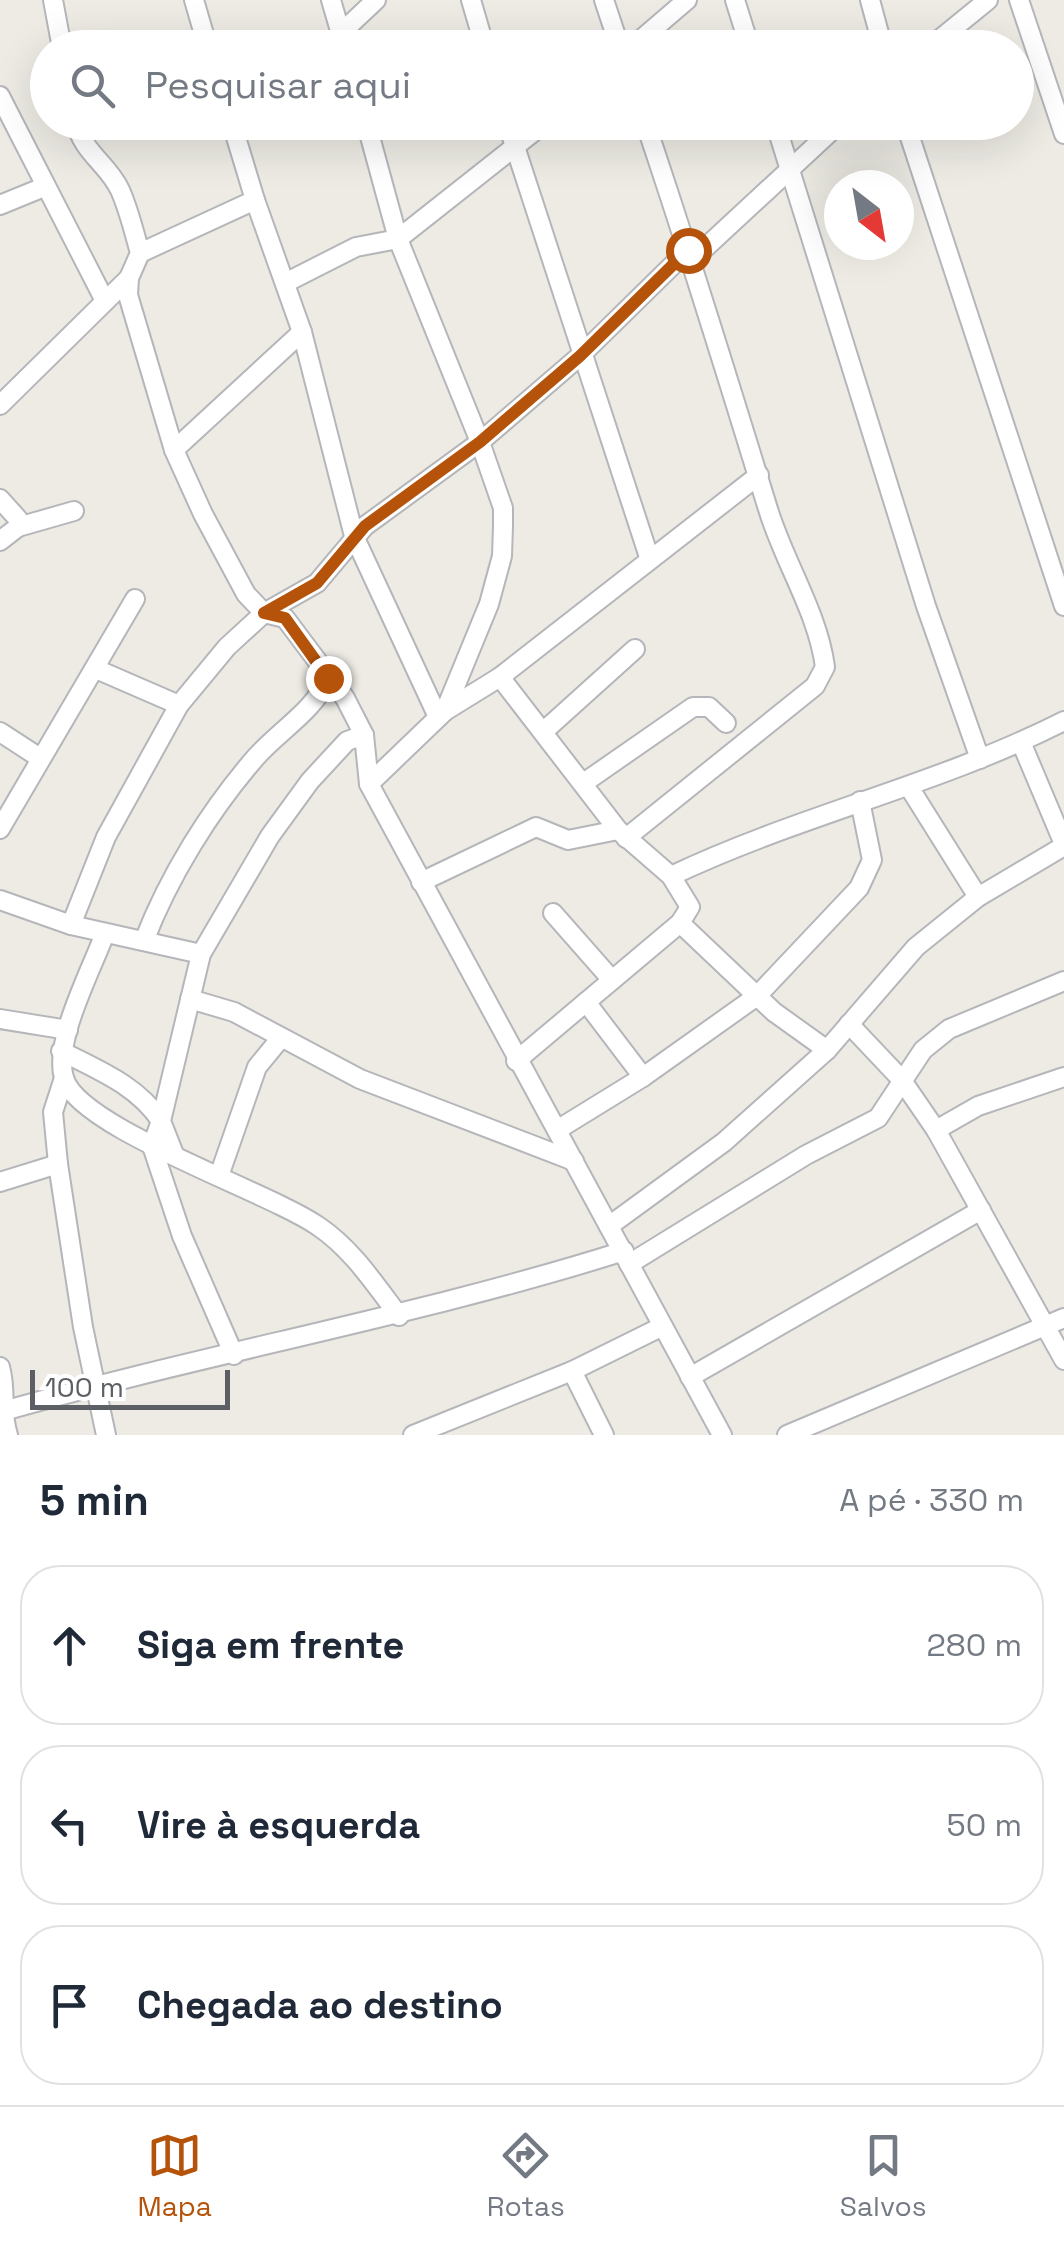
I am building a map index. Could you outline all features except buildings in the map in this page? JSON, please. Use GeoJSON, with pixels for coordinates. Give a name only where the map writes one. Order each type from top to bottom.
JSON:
{"type":"FeatureCollection","features":[{"type":"Feature","properties":{"kind":"street"},"geometry":{"type":"LineString","coordinates":[[194,0],[203,30]]}},
{"type":"Feature","properties":{"kind":"street"},"geometry":{"type":"LineString","coordinates":[[331,0],[340,30]]}},
{"type":"Feature","properties":{"kind":"street"},"geometry":{"type":"LineString","coordinates":[[351,30],[376,0]]}},
{"type":"Feature","properties":{"kind":"street"},"geometry":{"type":"LineString","coordinates":[[471,0],[480,30]]}},
{"type":"Feature","properties":{"kind":"street"},"geometry":{"type":"LineString","coordinates":[[604,0],[614,30]]}},
{"type":"Feature","properties":{"kind":"street"},"geometry":{"type":"LineString","coordinates":[[652,30],[687,0]]}},
{"type":"Feature","properties":{"kind":"street"},"geometry":{"type":"LineString","coordinates":[[735,0],[744,30]]}},
{"type":"Feature","properties":{"kind":"street"},"geometry":{"type":"LineString","coordinates":[[870,0],[878,30]]}},
{"type":"Feature","properties":{"kind":"street"},"geometry":{"type":"LineString","coordinates":[[951,30],[988,0]]}},
{"type":"Feature","properties":{"kind":"street"},"geometry":{"type":"LineString","coordinates":[[1019,0],[1029,30]]}},
{"type":"Feature","properties":{"kind":"street"},"geometry":{"type":"LineString","coordinates":[[55,1],[59,30]]}},
{"type":"Feature","properties":{"kind":"street"},"geometry":{"type":"LineString","coordinates":[[1034,45],[1064,134]]}},
{"type":"Feature","properties":{"kind":"street"},"geometry":{"type":"LineString","coordinates":[[0,96],[106,301]]}},
{"type":"Feature","properties":{"kind":"street"},"geometry":{"type":"LineString","coordinates":[[80,140],[118,186],[140,253]]}},
{"type":"Feature","properties":{"kind":"street"},"geometry":{"type":"LineString","coordinates":[[241,140],[255,200],[302,332],[354,536],[442,714]]}},
{"type":"Feature","properties":{"kind":"street"},"geometry":{"type":"LineString","coordinates":[[371,140],[398,239],[480,442],[502,508],[502,556],[488,604],[442,714]]}},
{"type":"Feature","properties":{"kind":"street"},"geometry":{"type":"LineString","coordinates":[[512,140],[648,556]]}},
{"type":"Feature","properties":{"kind":"street"},"geometry":{"type":"LineString","coordinates":[[284,283],[356,247],[398,239],[526,140]]}},
{"type":"Feature","properties":{"kind":"street"},"geometry":{"type":"LineString","coordinates":[[421,882],[536,827],[568,840],[622,834],[815,686],[825,667],[758,475],[651,140]]}},
{"type":"Feature","properties":{"kind":"street"},"geometry":{"type":"LineString","coordinates":[[781,140],[926,606],[980,759]]}},
{"type":"Feature","properties":{"kind":"street"},"geometry":{"type":"LineString","coordinates":[[71,925],[106,837],[179,705],[227,647],[264,613],[317,583],[354,536],[480,442],[662,281],[693,262],[821,140]]}},
{"type":"Feature","properties":{"kind":"street"},"geometry":{"type":"LineString","coordinates":[[911,140],[1064,606]]}},
{"type":"Feature","properties":{"kind":"street"},"geometry":{"type":"LineString","coordinates":[[0,204],[44,187]]}},
{"type":"Feature","properties":{"kind":"street"},"geometry":{"type":"LineString","coordinates":[[255,200],[140,253],[129,278],[128,295],[174,450],[246,594],[264,613],[285,618],[364,735],[369,784],[722,1435]]}},
{"type":"Feature","properties":{"kind":"street"},"geometry":{"type":"LineString","coordinates":[[662,281],[693,262]]}},
{"type":"Feature","properties":{"kind":"street"},"geometry":{"type":"LineString","coordinates":[[0,406],[129,278]]}},
{"type":"Feature","properties":{"kind":"street"},"geometry":{"type":"LineString","coordinates":[[174,450],[302,332]]}},
{"type":"Feature","properties":{"kind":"street"},"geometry":{"type":"LineString","coordinates":[[369,784],[442,714],[500,677],[648,556],[758,475]]}},
{"type":"Feature","properties":{"kind":"street"},"geometry":{"type":"LineString","coordinates":[[0,499],[18,519],[18,527]]}},
{"type":"Feature","properties":{"kind":"street"},"geometry":{"type":"LineString","coordinates":[[0,541],[18,527],[74,511]]}},
{"type":"Feature","properties":{"kind":"street"},"geometry":{"type":"LineString","coordinates":[[0,829],[135,599]]}},
{"type":"Feature","properties":{"kind":"street"},"geometry":{"type":"LineString","coordinates":[[544,731],[635,649]]}},
{"type":"Feature","properties":{"kind":"street"},"geometry":{"type":"LineString","coordinates":[[96,669],[179,705]]}},
{"type":"Feature","properties":{"kind":"street"},"geometry":{"type":"LineString","coordinates":[[500,677],[622,834],[671,876],[690,907],[680,923],[516,1061]]}},
{"type":"Feature","properties":{"kind":"street"},"geometry":{"type":"LineString","coordinates":[[144,941],[171,880],[213,816],[254,760],[322,693],[328,678]]}},
{"type":"Feature","properties":{"kind":"street"},"geometry":{"type":"LineString","coordinates":[[585,782],[693,707],[709,707],[726,723]]}},
{"type":"Feature","properties":{"kind":"street"},"geometry":{"type":"LineString","coordinates":[[671,876],[781,828],[909,787],[980,759],[1064,720]]}},
{"type":"Feature","properties":{"kind":"street"},"geometry":{"type":"LineString","coordinates":[[0,732],[40,758]]}},
{"type":"Feature","properties":{"kind":"street"},"geometry":{"type":"LineString","coordinates":[[234,1355],[182,1236],[152,1146],[201,954],[270,836],[310,781],[346,741],[364,735]]}},
{"type":"Feature","properties":{"kind":"street"},"geometry":{"type":"LineString","coordinates":[[610,1226],[724,1142],[827,1050],[916,946],[978,898],[1064,845],[1021,742]]}},
{"type":"Feature","properties":{"kind":"street"},"geometry":{"type":"LineString","coordinates":[[909,787],[978,898]]}},
{"type":"Feature","properties":{"kind":"street"},"geometry":{"type":"LineString","coordinates":[[557,1130],[758,996],[867,875],[872,860],[860,801]]}},
{"type":"Feature","properties":{"kind":"street"},"geometry":{"type":"LineString","coordinates":[[0,900],[71,925],[201,954]]}},
{"type":"Feature","properties":{"kind":"street"},"geometry":{"type":"LineString","coordinates":[[553,913],[612,980]]}},
{"type":"Feature","properties":{"kind":"street"},"geometry":{"type":"LineString","coordinates":[[680,923],[758,996],[827,1050]]}},
{"type":"Feature","properties":{"kind":"street"},"geometry":{"type":"LineString","coordinates":[[105,933],[60,1051],[64,1078],[74,1098],[152,1146],[321,1228],[352,1253],[400,1316]]}},
{"type":"Feature","properties":{"kind":"street"},"geometry":{"type":"LineString","coordinates":[[0,1412],[95,1383],[400,1316],[627,1258],[878,1118],[900,1079],[923,1050],[949,1029],[1064,981]]}},
{"type":"Feature","properties":{"kind":"street"},"geometry":{"type":"LineString","coordinates":[[190,999],[234,1012],[280,1039],[427,1107],[574,1161]]}},
{"type":"Feature","properties":{"kind":"street"},"geometry":{"type":"LineString","coordinates":[[586,1002],[643,1076]]}},
{"type":"Feature","properties":{"kind":"street"},"geometry":{"type":"LineString","coordinates":[[0,1019],[68,1030]]}},
{"type":"Feature","properties":{"kind":"street"},"geometry":{"type":"LineString","coordinates":[[850,1024],[900,1079],[936,1130],[1064,1360]]}},
{"type":"Feature","properties":{"kind":"street"},"geometry":{"type":"LineString","coordinates":[[219,1176],[257,1067],[280,1039]]}},
{"type":"Feature","properties":{"kind":"street"},"geometry":{"type":"LineString","coordinates":[[60,1051],[115,1078],[142,1097],[161,1121],[174,1154]]}},
{"type":"Feature","properties":{"kind":"street"},"geometry":{"type":"LineString","coordinates":[[936,1130],[978,1106],[1064,1076]]}},
{"type":"Feature","properties":{"kind":"street"},"geometry":{"type":"LineString","coordinates":[[64,1078],[53,1112],[58,1164],[106,1435]]}},
{"type":"Feature","properties":{"kind":"street"},"geometry":{"type":"LineString","coordinates":[[0,1182],[58,1164]]}},
{"type":"Feature","properties":{"kind":"street"},"geometry":{"type":"LineString","coordinates":[[690,1377],[981,1210]]}},
{"type":"Feature","properties":{"kind":"street"},"geometry":{"type":"LineString","coordinates":[[788,1435],[1064,1318]]}},
{"type":"Feature","properties":{"kind":"street"},"geometry":{"type":"LineString","coordinates":[[412,1435],[572,1372],[661,1327]]}},
{"type":"Feature","properties":{"kind":"street"},"geometry":{"type":"LineString","coordinates":[[0,1367],[7,1393],[0,1412],[8,1435]]}},
{"type":"Feature","properties":{"kind":"street"},"geometry":{"type":"LineString","coordinates":[[572,1372],[604,1435]]}},
{"type":"Feature","properties":{"kind":"route"},"geometry":{"type":"LineString","coordinates":[[328,678],[285,618],[264,613],[317,583],[365,526],[480,442],[662,281],[688,250]]}}]}
